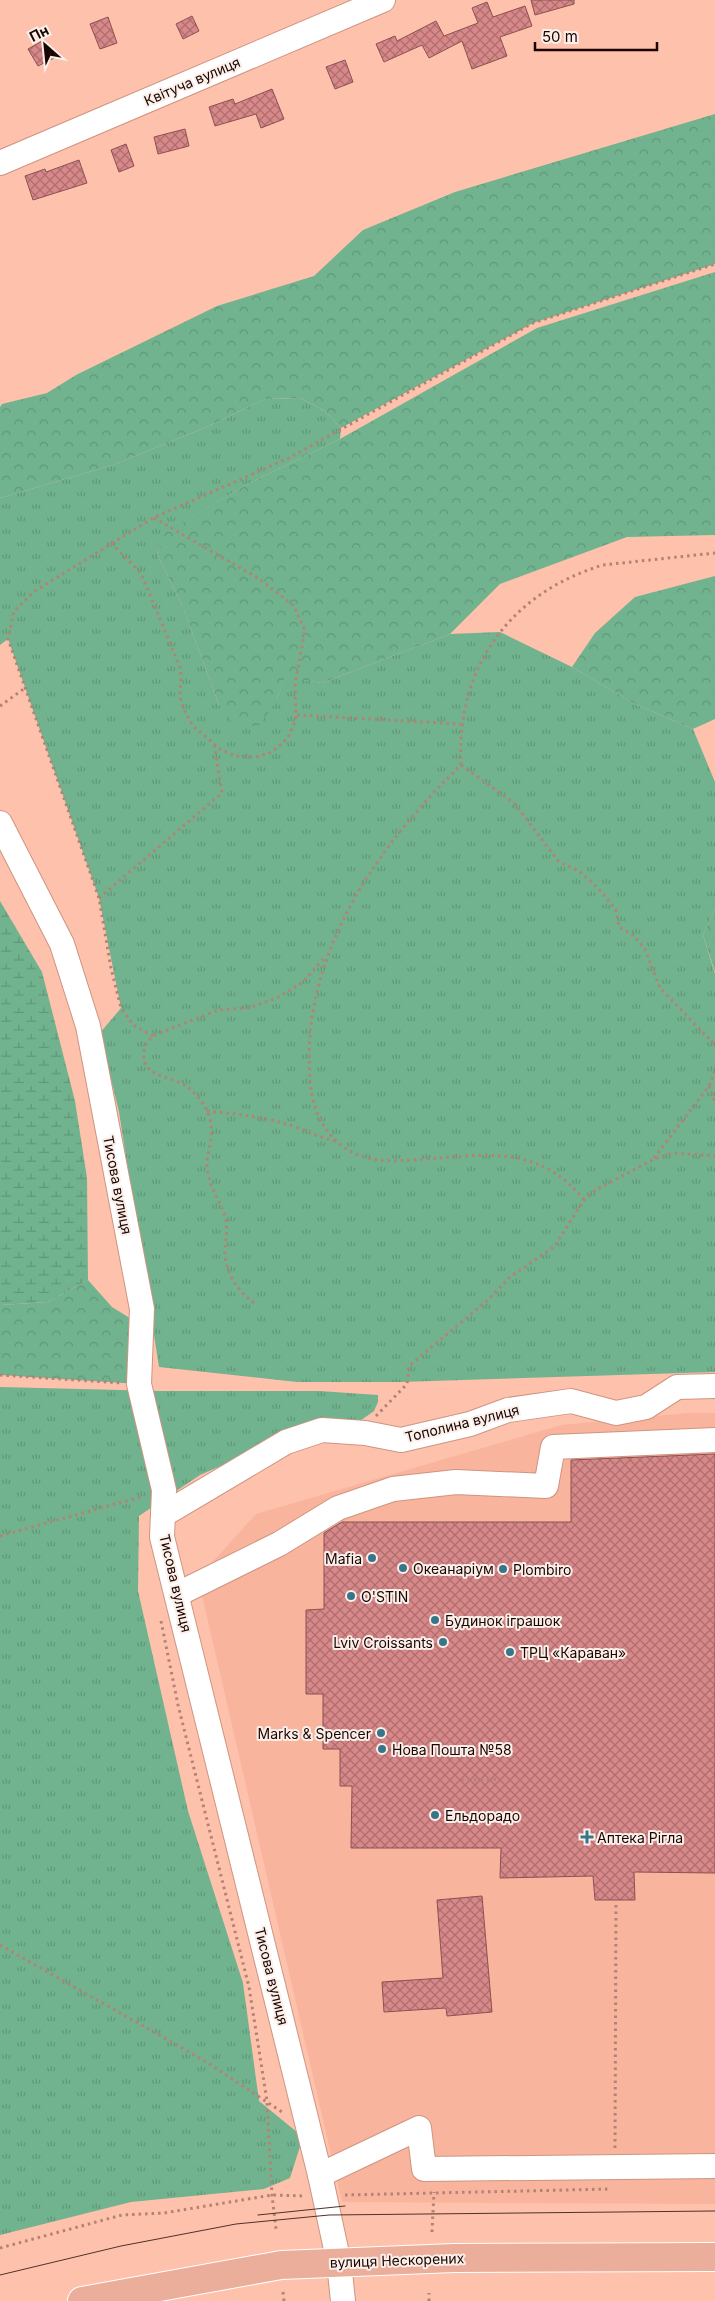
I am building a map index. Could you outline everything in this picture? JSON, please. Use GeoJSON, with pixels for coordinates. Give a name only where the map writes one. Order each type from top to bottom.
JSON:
{"type":"FeatureCollection","features":[{"type":"Feature","properties":{"kind":"main road","name":"вулиця Нескорених"},"geometry":{"type":"LineString","coordinates":[[82,2301],[281,2264],[454,2258],[715,2257]]}},
{"type":"Feature","properties":{"kind":"street","name":"Квітуча вулиця"},"geometry":{"type":"LineString","coordinates":[[0,163],[383,0]]}},
{"type":"Feature","properties":{"kind":"street","name":"Тисова вулиця"},"geometry":{"type":"LineString","coordinates":[[0,823],[62,944],[88,1026],[142,1308],[139,1384],[164,1490],[162,1537],[178,1594],[310,2133],[340,2263],[343,2301]]}},
{"type":"Feature","properties":{"kind":"street","name":"Тополина вулиця"},"geometry":{"type":"LineString","coordinates":[[163,1515],[286,1442],[322,1430],[365,1433],[400,1440],[470,1424],[508,1410],[571,1401],[616,1413],[646,1407],[677,1387],[715,1386]]}},
{"type":"Feature","properties":{"kind":"street"},"geometry":{"type":"LineString","coordinates":[[178,1594],[279,1544],[338,1508],[393,1489],[456,1482],[546,1486],[553,1447],[715,1440]]}},
{"type":"Feature","properties":{"kind":"street"},"geometry":{"type":"LineString","coordinates":[[322,2185],[419,2128],[424,2169],[715,2166]]}},
{"type":"Feature","properties":{"kind":"path"},"geometry":{"type":"LineString","coordinates":[[153,1036],[134,1025],[121,1008],[111,968],[99,898],[8,639],[14,611],[35,591],[153,518],[289,458],[533,323],[715,264]]}},
{"type":"Feature","properties":{"kind":"path"},"geometry":{"type":"LineString","coordinates":[[111,543],[141,573],[181,670],[180,691],[185,712],[197,730],[214,744],[235,756],[248,758],[264,755],[285,741],[294,727],[297,715],[295,685],[305,630],[293,605],[258,578],[153,518]]}},
{"type":"Feature","properties":{"kind":"path"},"geometry":{"type":"LineString","coordinates":[[584,1200],[565,1180],[550,1170],[516,1157],[488,1154],[387,1161],[360,1156],[337,1141],[324,1126],[314,1109],[309,1071],[311,1022],[322,974],[330,951],[364,883],[384,851],[433,792],[461,765],[462,724],[470,687],[490,645],[521,609],[546,590],[574,575],[603,564],[715,553]]}},
{"type":"Feature","properties":{"kind":"path"},"geometry":{"type":"LineString","coordinates":[[0,706],[25,688]]}},
{"type":"Feature","properties":{"kind":"path"},"geometry":{"type":"LineString","coordinates":[[297,715],[462,724]]}},
{"type":"Feature","properties":{"kind":"path"},"geometry":{"type":"LineString","coordinates":[[99,898],[222,793],[214,744]]}},
{"type":"Feature","properties":{"kind":"path"},"geometry":{"type":"LineString","coordinates":[[461,765],[514,803],[559,862],[579,871],[599,889],[616,910],[619,927],[632,934],[645,948],[660,988],[715,1045]]}},
{"type":"Feature","properties":{"kind":"path"},"geometry":{"type":"LineString","coordinates":[[254,1303],[235,1284],[227,1264],[225,1247],[228,1231],[223,1211],[213,1193],[208,1174],[207,1160],[212,1136],[207,1111],[199,1098],[188,1088],[170,1078],[156,1075],[147,1067],[144,1050],[148,1041],[153,1036],[218,1010],[248,1008],[277,998],[311,975],[330,951]]}},
{"type":"Feature","properties":{"kind":"path"},"geometry":{"type":"LineString","coordinates":[[654,1159],[709,1086],[715,1071]]}},
{"type":"Feature","properties":{"kind":"path"},"geometry":{"type":"LineString","coordinates":[[709,1086],[715,1102]]}},
{"type":"Feature","properties":{"kind":"path"},"geometry":{"type":"LineString","coordinates":[[207,1111],[251,1115],[297,1127],[322,1139],[337,1141]]}},
{"type":"Feature","properties":{"kind":"path"},"geometry":{"type":"LineString","coordinates":[[365,1433],[380,1410],[407,1384],[409,1366],[489,1299],[510,1277],[554,1247],[584,1200],[596,1190],[654,1159],[673,1153],[715,1156]]}},
{"type":"Feature","properties":{"kind":"path"},"geometry":{"type":"LineString","coordinates":[[0,1375],[139,1384]]}},
{"type":"Feature","properties":{"kind":"path"},"geometry":{"type":"LineString","coordinates":[[0,1536],[164,1490]]}},
{"type":"Feature","properties":{"kind":"path"},"geometry":{"type":"LineString","coordinates":[[160,1618],[178,1706],[249,1987],[267,2101],[272,2195],[276,2229]]}},
{"type":"Feature","properties":{"kind":"path"},"geometry":{"type":"LineString","coordinates":[[461,1780],[503,1779]]}},
{"type":"Feature","properties":{"kind":"path"},"geometry":{"type":"LineString","coordinates":[[0,2248],[122,2215],[164,2213],[322,2185],[434,2193],[615,2189],[616,1900]]}},
{"type":"Feature","properties":{"kind":"path"},"geometry":{"type":"LineString","coordinates":[[0,1945],[205,2061],[267,2101],[310,2133]]}},
{"type":"Feature","properties":{"kind":"path"},"geometry":{"type":"LineString","coordinates":[[432,2232],[435,2169]]}},
{"type":"Feature","properties":{"kind":"path"},"geometry":{"type":"LineString","coordinates":[[283,2292],[284,2301]]}},
{"type":"Feature","properties":{"kind":"path"},"geometry":{"type":"LineString","coordinates":[[429,2293],[429,2301]]}},
{"type":"Feature","properties":{"kind":"shaded area"},"geometry":{"type":"Polygon","coordinates":[[[688,1413],[715,1413],[715,2204],[342,2202],[198,1578],[256,1514],[561,1425],[688,1413]]]}},
{"type":"Feature","properties":{"kind":"green space"},"geometry":{"type":"Polygon","coordinates":[[[715,114],[715,264],[533,323],[341,428],[325,411],[300,398],[265,399],[209,426],[113,465],[0,498],[0,407],[2,404],[47,393],[76,375],[217,306],[314,276],[363,230],[455,192],[715,114]]]}},
{"type":"Feature","properties":{"kind":"green space"},"geometry":{"type":"Polygon","coordinates":[[[715,272],[715,535],[627,537],[500,584],[450,634],[322,683],[285,678],[277,699],[260,725],[237,728],[219,705],[183,607],[157,554],[164,533],[246,485],[340,439],[537,328],[715,272]]]}},
{"type":"Feature","properties":{"kind":"green space"},"geometry":{"type":"Polygon","coordinates":[[[300,398],[325,411],[341,428],[340,439],[246,485],[165,533],[157,554],[183,607],[219,705],[277,699],[285,677],[322,683],[450,634],[500,632],[572,667],[633,703],[693,729],[715,782],[715,909],[703,935],[715,974],[715,1372],[400,1382],[297,1382],[159,1367],[119,1112],[100,1033],[121,1008],[99,898],[8,639],[0,645],[0,498],[113,465],[209,426],[265,399],[300,398]]]}},
{"type":"Feature","properties":{"kind":"green space"},"geometry":{"type":"Polygon","coordinates":[[[715,576],[715,719],[693,729],[633,703],[572,667],[595,633],[635,597],[715,576]]]}},
{"type":"Feature","properties":{"kind":"green space"},"geometry":{"type":"Polygon","coordinates":[[[0,901],[42,972],[75,1101],[87,1178],[88,1280],[48,1302],[0,1305],[0,901]]]}},
{"type":"Feature","properties":{"kind":"green space"},"geometry":{"type":"Polygon","coordinates":[[[715,909],[715,972],[703,935],[715,909]]]}},
{"type":"Feature","properties":{"kind":"green space"},"geometry":{"type":"Polygon","coordinates":[[[88,1280],[112,1307],[141,1325],[139,1384],[0,1375],[0,1305],[48,1302],[88,1280]]]}},
{"type":"Feature","properties":{"kind":"green space"},"geometry":{"type":"Polygon","coordinates":[[[0,1387],[161,1391],[319,1391],[378,1395],[378,1402],[374,1411],[357,1423],[310,1427],[200,1475],[139,1516],[138,1591],[188,1811],[243,1983],[259,2101],[303,2137],[290,2178],[264,2189],[131,2202],[0,2235],[0,1387]]]}},
{"type":"Feature","properties":{"kind":"building"},"geometry":{"type":"Polygon","coordinates":[[[531,0],[574,0],[574,4],[535,15],[531,0]]]}},
{"type":"Feature","properties":{"kind":"building"},"geometry":{"type":"Polygon","coordinates":[[[487,2],[493,17],[525,6],[532,26],[500,37],[507,56],[472,69],[462,41],[429,58],[422,45],[384,62],[376,44],[395,36],[397,41],[436,21],[444,36],[478,23],[472,8],[487,2]]]}},
{"type":"Feature","properties":{"kind":"building"},"geometry":{"type":"Polygon","coordinates":[[[192,16],[199,31],[183,39],[176,24],[192,16]]]}},
{"type":"Feature","properties":{"kind":"building"},"geometry":{"type":"Polygon","coordinates":[[[108,17],[117,43],[100,49],[90,24],[108,17]]]}},
{"type":"Feature","properties":{"kind":"building"},"geometry":{"type":"Polygon","coordinates":[[[44,40],[54,58],[38,66],[28,49],[44,40]]]}},
{"type":"Feature","properties":{"kind":"building"},"geometry":{"type":"Polygon","coordinates":[[[345,60],[353,82],[335,89],[326,67],[345,60]]]}},
{"type":"Feature","properties":{"kind":"building"},"geometry":{"type":"Polygon","coordinates":[[[272,89],[284,119],[261,128],[256,114],[215,126],[209,107],[233,99],[235,104],[272,89]]]}},
{"type":"Feature","properties":{"kind":"building"},"geometry":{"type":"Polygon","coordinates":[[[185,129],[189,146],[158,154],[154,137],[185,129]]]}},
{"type":"Feature","properties":{"kind":"building"},"geometry":{"type":"Polygon","coordinates":[[[126,144],[134,166],[119,172],[111,150],[126,144]]]}},
{"type":"Feature","properties":{"kind":"building"},"geometry":{"type":"Polygon","coordinates":[[[79,160],[87,183],[33,200],[25,176],[45,169],[46,172],[79,160]]]}},
{"type":"Feature","properties":{"kind":"building","name":"ТРЦ «Караван»"},"geometry":{"type":"Polygon","coordinates":[[[715,1454],[715,1873],[634,1872],[635,1900],[595,1900],[593,1876],[500,1878],[501,1848],[351,1848],[352,1786],[340,1786],[340,1749],[323,1749],[323,1694],[306,1694],[306,1610],[324,1609],[324,1533],[342,1522],[571,1522],[571,1460],[715,1454]]]}},
{"type":"Feature","properties":{"kind":"building"},"geometry":{"type":"Polygon","coordinates":[[[482,1896],[492,2012],[447,2016],[446,2008],[384,2012],[382,1982],[443,1978],[437,1900],[482,1896]]]}},
{"type":"Feature","properties":{"kind":"tram line"},"geometry":{"type":"LineString","coordinates":[[258,2215],[345,2206]]}},
{"type":"Feature","properties":{"kind":"tram line"},"geometry":{"type":"LineString","coordinates":[[0,2275],[121,2246],[236,2224],[329,2215],[715,2211]]}},
{"type":"Feature","properties":{"kind":"place","name":"Mafia"},"geometry":{"type":"Point","coordinates":[372,1558]}},
{"type":"Feature","properties":{"kind":"place","name":"Океанаріум"},"geometry":{"type":"Point","coordinates":[403,1568]}},
{"type":"Feature","properties":{"kind":"place","name":"Plombiro"},"geometry":{"type":"Point","coordinates":[503,1569]}},
{"type":"Feature","properties":{"kind":"place","name":"O'STIN"},"geometry":{"type":"Point","coordinates":[351,1596]}},
{"type":"Feature","properties":{"kind":"place","name":"Будинок іграшок"},"geometry":{"type":"Point","coordinates":[435,1620]}},
{"type":"Feature","properties":{"kind":"place","name":"Lviv Croissants"},"geometry":{"type":"Point","coordinates":[443,1642]}},
{"type":"Feature","properties":{"kind":"place","name":"ТРЦ «Караван»"},"geometry":{"type":"Point","coordinates":[510,1652]}},
{"type":"Feature","properties":{"kind":"place","name":"Marks & Spencer"},"geometry":{"type":"Point","coordinates":[381,1733]}},
{"type":"Feature","properties":{"kind":"place","name":"Нова Пошта №58"},"geometry":{"type":"Point","coordinates":[382,1749]}},
{"type":"Feature","properties":{"kind":"place","name":"Ельдорадо"},"geometry":{"type":"Point","coordinates":[435,1815]}},
{"type":"Feature","properties":{"kind":"place","name":"Аптека Рігла"},"geometry":{"type":"Point","coordinates":[587,1837]}}]}
